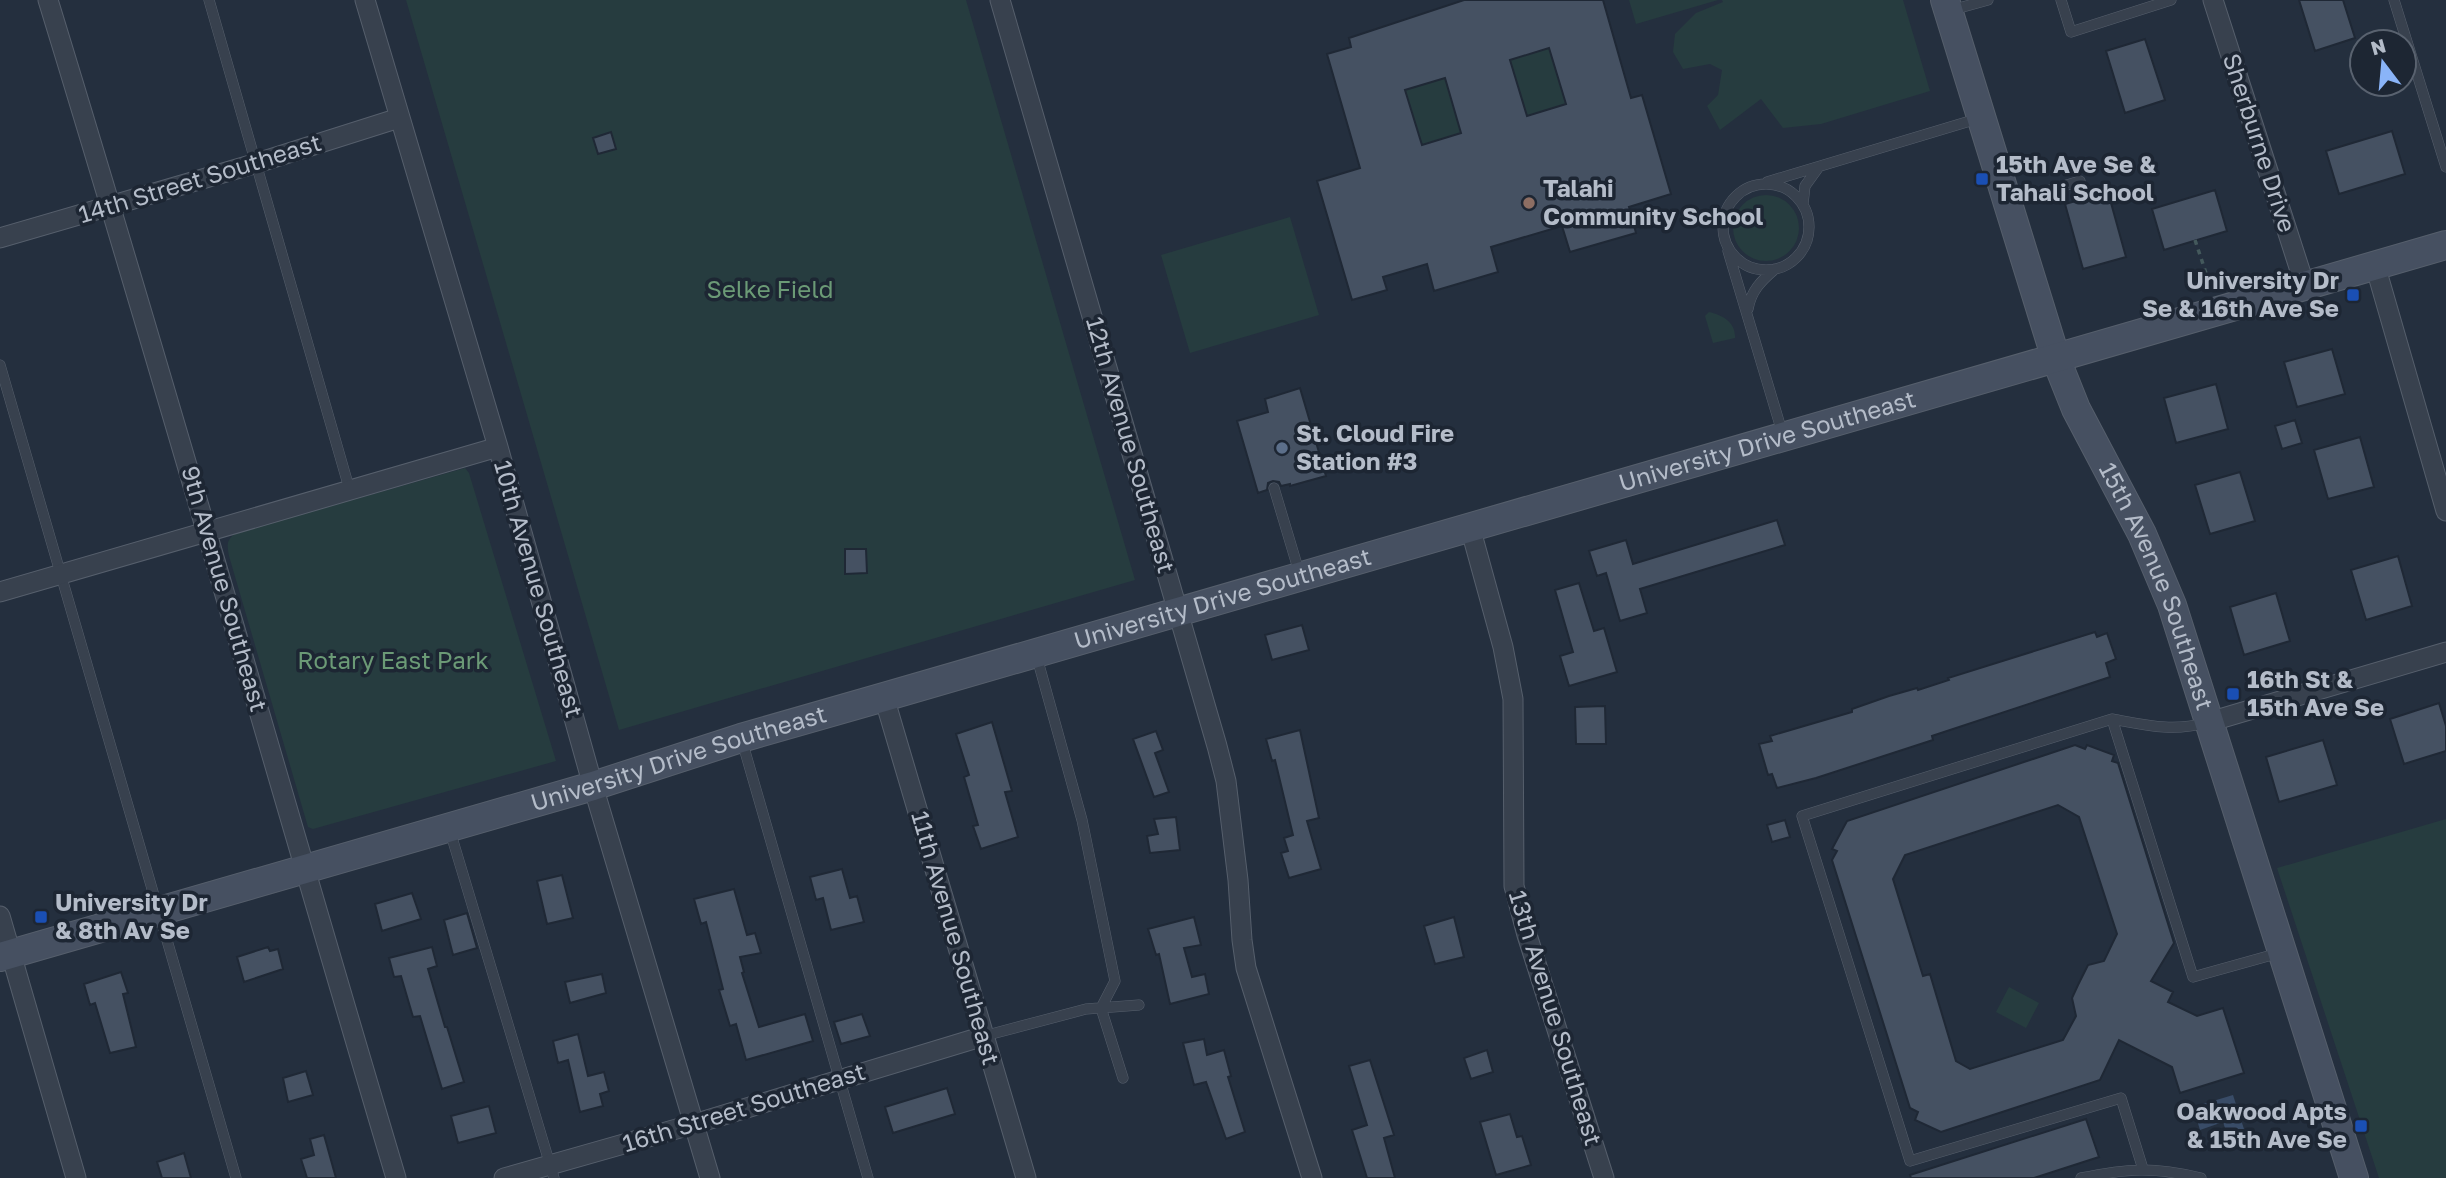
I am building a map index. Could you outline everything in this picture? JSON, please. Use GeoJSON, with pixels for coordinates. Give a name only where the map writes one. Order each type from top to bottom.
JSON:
{"type":"FeatureCollection","features":[{"type":"Feature","properties":{"kind":"street","name":"9th Avenue Southeast"},"geometry":{"type":"LineString","coordinates":[[48,0],[208,533],[396,1178]]}},
{"type":"Feature","properties":{"kind":"street","name":"10th Avenue Southeast"},"geometry":{"type":"LineString","coordinates":[[365,0],[498,447],[593,786],[710,1178]]}},
{"type":"Feature","properties":{"kind":"street","name":"12th Avenue Southeast"},"geometry":{"type":"LineString","coordinates":[[1000,0],[1226,781],[1246,968],[1312,1178]]}},
{"type":"Feature","properties":{"kind":"street","name":"Sherburne Drive"},"geometry":{"type":"LineString","coordinates":[[2213,0],[2305,286]]}},
{"type":"Feature","properties":{"kind":"street","name":"15th Avenue Southeast"},"geometry":{"type":"LineString","coordinates":[[1947,6],[2056,359],[2076,410],[2146,544],[2172,605],[2354,1178]]}},
{"type":"Feature","properties":{"kind":"street","name":"14th Street Southeast"},"geometry":{"type":"LineString","coordinates":[[0,238],[257,163],[399,118]]}},
{"type":"Feature","properties":{"kind":"street","name":"University Drive Southeast"},"geometry":{"type":"LineString","coordinates":[[5,955],[593,786],[741,738],[1784,438],[2446,244]]}},
{"type":"Feature","properties":{"kind":"street"},"geometry":{"type":"LineString","coordinates":[[2375,265],[2446,511]]}},
{"type":"Feature","properties":{"kind":"street"},"geometry":{"type":"LineString","coordinates":[[0,592],[498,447]]}},
{"type":"Feature","properties":{"kind":"street","name":"13th Avenue Southeast"},"geometry":{"type":"LineString","coordinates":[[1470,527],[1503,648],[1513,699],[1514,886],[1604,1178]]}},
{"type":"Feature","properties":{"kind":"street"},"geometry":{"type":"LineString","coordinates":[[2210,722],[2446,652]]}},
{"type":"Feature","properties":{"kind":"street","name":"11th Avenue Southeast"},"geometry":{"type":"LineString","coordinates":[[884,697],[1026,1178]]}},
{"type":"Feature","properties":{"kind":"street"},"geometry":{"type":"LineString","coordinates":[[0,916],[5,955],[76,1178]]}},
{"type":"Feature","properties":{"kind":"street","name":"16th Street Southeast"},"geometry":{"type":"LineString","coordinates":[[504,1178],[552,1172],[694,1124],[984,1036]]}},
{"type":"Feature","properties":{"kind":"lane"},"geometry":{"type":"LineString","coordinates":[[209,0],[350,491]]}},
{"type":"Feature","properties":{"kind":"lane"},"geometry":{"type":"LineString","coordinates":[[1947,6],[1988,0]]}},
{"type":"Feature","properties":{"kind":"lane"},"geometry":{"type":"LineString","coordinates":[[2061,0],[2071,32],[2171,0]]}},
{"type":"Feature","properties":{"kind":"lane"},"geometry":{"type":"LineString","coordinates":[[2394,0],[2446,167]]}},
{"type":"Feature","properties":{"kind":"lane"},"geometry":{"type":"LineString","coordinates":[[1784,438],[1726,244],[1723,223],[1725,212],[1737,195],[1756,185],[1980,118]]}},
{"type":"Feature","properties":{"kind":"lane"},"geometry":{"type":"LineString","coordinates":[[1726,244],[1740,262],[1751,268],[1775,269],[1796,258],[1804,248],[1808,236],[1809,226],[1803,205],[1805,186],[1820,166]]}},
{"type":"Feature","properties":{"kind":"lane"},"geometry":{"type":"LineString","coordinates":[[2007,203],[2080,181]]}},
{"type":"Feature","properties":{"kind":"lane"},"geometry":{"type":"LineString","coordinates":[[1756,185],[1778,186],[1796,197],[1803,205]]}},
{"type":"Feature","properties":{"kind":"lane"},"geometry":{"type":"LineString","coordinates":[[1748,313],[1750,298],[1755,289],[1775,269]]}},
{"type":"Feature","properties":{"kind":"lane"},"geometry":{"type":"LineString","coordinates":[[0,365],[236,1178]]}},
{"type":"Feature","properties":{"kind":"lane"},"geometry":{"type":"LineString","coordinates":[[1274,488],[1301,576]]}},
{"type":"Feature","properties":{"kind":"lane"},"geometry":{"type":"LineString","coordinates":[[1036,653],[1082,820],[1115,981],[1101,1008],[1123,1078]]}},
{"type":"Feature","properties":{"kind":"lane"},"geometry":{"type":"LineString","coordinates":[[2143,1169],[2121,1098],[1910,1161],[1802,816],[2112,719],[2184,729],[2210,722]]}},
{"type":"Feature","properties":{"kind":"lane"},"geometry":{"type":"LineString","coordinates":[[2112,719],[2193,977],[2282,952]]}},
{"type":"Feature","properties":{"kind":"lane"},"geometry":{"type":"LineString","coordinates":[[741,738],[868,1178]]}},
{"type":"Feature","properties":{"kind":"lane"},"geometry":{"type":"LineString","coordinates":[[449,827],[552,1172]]}},
{"type":"Feature","properties":{"kind":"lane"},"geometry":{"type":"LineString","coordinates":[[984,1036],[1086,1009],[1139,1005]]}},
{"type":"Feature","properties":{"kind":"lane"},"geometry":{"type":"LineString","coordinates":[[2081,1178],[2114,1171],[2143,1169],[2165,1170],[2201,1178]]}},
{"type":"Feature","properties":{"kind":"path"},"geometry":{"type":"LineString","coordinates":[[2195,240],[2208,279]]}},
{"type":"Feature","properties":{"kind":"green space","name":"Selke Field"},"geometry":{"type":"Polygon","coordinates":[[[406,0],[966,0],[1135,580],[619,730],[406,0]]]}},
{"type":"Feature","properties":{"kind":"green space"},"geometry":{"type":"Polygon","coordinates":[[[1629,0],[1718,0],[1636,24],[1629,0]]]}},
{"type":"Feature","properties":{"kind":"green space"},"geometry":{"type":"Polygon","coordinates":[[[1722,0],[1903,0],[1930,91],[1821,124],[1783,128],[1761,99],[1720,130],[1707,106],[1718,95],[1722,70],[1710,64],[1683,69],[1673,52],[1675,34],[1696,13],[1723,2],[1722,0]]]}},
{"type":"Feature","properties":{"kind":"green space"},"geometry":{"type":"Polygon","coordinates":[[[1549,48],[1566,104],[1524,117],[1520,103],[1522,101],[1507,61],[1549,48]]]}},
{"type":"Feature","properties":{"kind":"green space"},"geometry":{"type":"Polygon","coordinates":[[[1447,77],[1457,119],[1464,132],[1422,145],[1405,90],[1447,77]]]}},
{"type":"Feature","properties":{"kind":"green space"},"geometry":{"type":"Polygon","coordinates":[[[1766,195],[1779,197],[1794,210],[1799,228],[1797,241],[1784,256],[1766,261],[1753,259],[1738,246],[1733,228],[1735,215],[1748,200],[1766,195]]]}},
{"type":"Feature","properties":{"kind":"green space"},"geometry":{"type":"Polygon","coordinates":[[[1290,217],[1319,315],[1190,353],[1161,255],[1290,217]]]}},
{"type":"Feature","properties":{"kind":"green space"},"geometry":{"type":"Polygon","coordinates":[[[1709,312],[1719,315],[1731,324],[1735,338],[1713,343],[1705,316],[1709,312]]]}},
{"type":"Feature","properties":{"kind":"green space","name":"Rotary East Park"},"geometry":{"type":"Polygon","coordinates":[[[465,468],[469,473],[556,761],[313,829],[308,827],[229,556],[229,540],[236,533],[465,468]]]}},
{"type":"Feature","properties":{"kind":"green space"},"geometry":{"type":"Polygon","coordinates":[[[2446,819],[2446,1178],[2379,1178],[2277,868],[2446,819]]]}},
{"type":"Feature","properties":{"kind":"green space"},"geometry":{"type":"Polygon","coordinates":[[[2009,987],[2039,1003],[2026,1028],[1996,1012],[2009,987]]]}},
{"type":"Feature","properties":{"kind":"water"},"geometry":{"type":"Polygon","coordinates":[[[2233,1095],[2244,1129],[2227,1134],[2223,1122],[2200,1130],[2193,1107],[2233,1095]]]}},
{"type":"Feature","properties":{"kind":"building","name":"Talahi Community School"},"geometry":{"type":"Polygon","coordinates":[[[1464,0],[1603,0],[1631,98],[1642,95],[1671,194],[1629,207],[1636,233],[1570,252],[1562,226],[1491,247],[1498,272],[1434,291],[1427,264],[1383,277],[1387,290],[1352,300],[1317,181],[1360,168],[1327,54],[1351,47],[1349,38],[1464,0]],[[1549,48],[1510,60],[1527,116],[1566,104],[1549,48]],[[1445,78],[1405,90],[1422,145],[1461,133],[1445,78]]]}},
{"type":"Feature","properties":{"kind":"building"},"geometry":{"type":"Polygon","coordinates":[[[2299,0],[2343,0],[2352,28],[2348,28],[2348,40],[2315,51],[2299,0]]]}},
{"type":"Feature","properties":{"kind":"building"},"geometry":{"type":"Polygon","coordinates":[[[2145,39],[2165,100],[2125,113],[2106,51],[2145,39]]]}},
{"type":"Feature","properties":{"kind":"building"},"geometry":{"type":"Polygon","coordinates":[[[2392,131],[2405,174],[2339,194],[2326,151],[2392,131]]]}},
{"type":"Feature","properties":{"kind":"building"},"geometry":{"type":"Polygon","coordinates":[[[611,132],[616,149],[598,154],[593,138],[611,132]]]}},
{"type":"Feature","properties":{"kind":"building"},"geometry":{"type":"Polygon","coordinates":[[[2215,190],[2227,231],[2164,250],[2152,209],[2215,190]]]}},
{"type":"Feature","properties":{"kind":"building"},"geometry":{"type":"Polygon","coordinates":[[[2108,192],[2126,257],[2083,269],[2065,204],[2108,192]]]}},
{"type":"Feature","properties":{"kind":"building"},"geometry":{"type":"Polygon","coordinates":[[[2332,349],[2345,394],[2297,407],[2284,362],[2332,349]]]}},
{"type":"Feature","properties":{"kind":"building"},"geometry":{"type":"Polygon","coordinates":[[[2216,384],[2228,429],[2176,443],[2164,398],[2216,384]]]}},
{"type":"Feature","properties":{"kind":"building","name":"St. Cloud Fire Station #3"},"geometry":{"type":"Polygon","coordinates":[[[1300,388],[1326,476],[1290,486],[1281,486],[1279,482],[1273,481],[1268,483],[1267,490],[1258,493],[1237,421],[1268,412],[1265,399],[1300,388]]]}},
{"type":"Feature","properties":{"kind":"building"},"geometry":{"type":"Polygon","coordinates":[[[2295,420],[2302,443],[2282,449],[2275,426],[2295,420]]]}},
{"type":"Feature","properties":{"kind":"building"},"geometry":{"type":"Polygon","coordinates":[[[2360,437],[2374,487],[2328,499],[2314,450],[2360,437]]]}},
{"type":"Feature","properties":{"kind":"building"},"geometry":{"type":"Polygon","coordinates":[[[2240,472],[2255,521],[2210,534],[2195,485],[2240,472]]]}},
{"type":"Feature","properties":{"kind":"building"},"geometry":{"type":"Polygon","coordinates":[[[1777,520],[1785,545],[1640,589],[1647,613],[1620,621],[1606,573],[1597,576],[1589,551],[1626,540],[1633,564],[1777,520]]]}},
{"type":"Feature","properties":{"kind":"building"},"geometry":{"type":"Polygon","coordinates":[[[845,549],[866,549],[867,573],[845,574],[845,549]]]}},
{"type":"Feature","properties":{"kind":"building"},"geometry":{"type":"Polygon","coordinates":[[[2398,556],[2412,606],[2366,620],[2351,570],[2398,556]]]}},
{"type":"Feature","properties":{"kind":"building"},"geometry":{"type":"Polygon","coordinates":[[[1579,583],[1594,631],[1604,628],[1617,672],[1569,686],[1560,656],[1573,652],[1555,590],[1579,583]]]}},
{"type":"Feature","properties":{"kind":"building"},"geometry":{"type":"Polygon","coordinates":[[[2276,593],[2290,641],[2244,655],[2230,607],[2276,593]]]}},
{"type":"Feature","properties":{"kind":"building"},"geometry":{"type":"Polygon","coordinates":[[[1302,625],[1309,650],[1272,660],[1265,635],[1302,625]]]}},
{"type":"Feature","properties":{"kind":"building"},"geometry":{"type":"Polygon","coordinates":[[[2095,632],[2097,637],[2107,633],[2116,659],[2106,663],[2110,677],[1816,778],[1777,788],[1772,774],[1768,775],[1759,744],[1772,741],[1770,736],[1852,712],[1852,709],[1889,696],[1917,688],[1918,690],[2095,632]]]}},
{"type":"Feature","properties":{"kind":"building"},"geometry":{"type":"Polygon","coordinates":[[[2439,703],[2446,726],[2446,751],[2404,764],[2390,719],[2439,703]]]}},
{"type":"Feature","properties":{"kind":"building"},"geometry":{"type":"Polygon","coordinates":[[[1605,706],[1606,744],[1576,744],[1575,707],[1605,706]]]}},
{"type":"Feature","properties":{"kind":"building"},"geometry":{"type":"Polygon","coordinates":[[[992,722],[1012,791],[1005,792],[1018,837],[981,849],[973,826],[978,825],[964,777],[969,775],[956,734],[992,722]]]}},
{"type":"Feature","properties":{"kind":"building"},"geometry":{"type":"Polygon","coordinates":[[[1300,730],[1319,818],[1307,821],[1321,869],[1289,878],[1281,853],[1288,851],[1284,838],[1293,835],[1275,760],[1272,761],[1266,739],[1300,730]]]}},
{"type":"Feature","properties":{"kind":"building"},"geometry":{"type":"Polygon","coordinates":[[[1156,731],[1163,750],[1155,753],[1169,792],[1154,797],[1133,739],[1156,731]]]}},
{"type":"Feature","properties":{"kind":"building"},"geometry":{"type":"Polygon","coordinates":[[[2323,740],[2337,785],[2279,802],[2266,757],[2323,740]]]}},
{"type":"Feature","properties":{"kind":"building"},"geometry":{"type":"Polygon","coordinates":[[[2075,745],[2085,749],[2087,745],[2114,755],[2112,761],[2118,763],[2174,943],[2151,981],[2173,992],[2168,1002],[2197,1016],[2223,1008],[2244,1073],[2180,1093],[2172,1067],[2119,1040],[2100,1080],[1941,1132],[1915,1120],[1918,1112],[1910,1108],[1832,860],[1837,851],[1832,849],[1847,821],[2075,745]],[[2058,805],[1905,855],[1893,879],[1923,976],[1930,974],[1956,1061],[1970,1069],[2063,1040],[2076,1016],[2072,998],[2088,965],[2104,961],[2117,934],[2079,817],[2058,805]]]}},
{"type":"Feature","properties":{"kind":"building"},"geometry":{"type":"Polygon","coordinates":[[[1176,817],[1180,850],[1150,853],[1147,836],[1158,834],[1154,819],[1176,817]]]}},
{"type":"Feature","properties":{"kind":"building"},"geometry":{"type":"Polygon","coordinates":[[[1785,820],[1790,837],[1772,842],[1767,825],[1785,820]]]}},
{"type":"Feature","properties":{"kind":"building"},"geometry":{"type":"Polygon","coordinates":[[[842,869],[850,898],[857,896],[864,922],[831,930],[823,898],[816,900],[810,877],[842,869]]]}},
{"type":"Feature","properties":{"kind":"building"},"geometry":{"type":"Polygon","coordinates":[[[562,875],[573,918],[547,924],[537,881],[562,875]]]}},
{"type":"Feature","properties":{"kind":"building"},"geometry":{"type":"Polygon","coordinates":[[[734,889],[747,935],[755,933],[761,953],[740,957],[744,972],[742,973],[759,1027],[805,1014],[813,1041],[746,1060],[736,1024],[730,1026],[719,990],[723,989],[706,922],[701,924],[694,899],[734,889]]]}},
{"type":"Feature","properties":{"kind":"building"},"geometry":{"type":"Polygon","coordinates":[[[412,893],[421,919],[382,931],[375,904],[412,893]]]}},
{"type":"Feature","properties":{"kind":"building"},"geometry":{"type":"Polygon","coordinates":[[[467,913],[477,948],[453,955],[444,920],[467,913]]]}},
{"type":"Feature","properties":{"kind":"building"},"geometry":{"type":"Polygon","coordinates":[[[1194,917],[1201,945],[1184,948],[1192,977],[1205,974],[1209,994],[1170,1004],[1159,954],[1156,955],[1148,929],[1194,917]]]}},
{"type":"Feature","properties":{"kind":"building"},"geometry":{"type":"Polygon","coordinates":[[[1454,917],[1464,957],[1435,964],[1424,926],[1454,917]]]}},
{"type":"Feature","properties":{"kind":"building"},"geometry":{"type":"Polygon","coordinates":[[[268,947],[270,951],[278,949],[283,969],[244,982],[237,957],[268,947]]]}},
{"type":"Feature","properties":{"kind":"building"},"geometry":{"type":"Polygon","coordinates":[[[432,947],[437,966],[428,969],[464,1082],[442,1089],[420,1016],[413,1017],[401,976],[394,977],[389,958],[432,947]]]}},
{"type":"Feature","properties":{"kind":"building"},"geometry":{"type":"Polygon","coordinates":[[[121,972],[128,993],[123,994],[136,1047],[110,1053],[95,1003],[90,1005],[84,984],[121,972]]]}},
{"type":"Feature","properties":{"kind":"building"},"geometry":{"type":"Polygon","coordinates":[[[602,974],[606,993],[570,1003],[565,982],[602,974]]]}},
{"type":"Feature","properties":{"kind":"building"},"geometry":{"type":"Polygon","coordinates":[[[862,1014],[870,1036],[841,1044],[834,1022],[862,1014]]]}},
{"type":"Feature","properties":{"kind":"building"},"geometry":{"type":"Polygon","coordinates":[[[578,1034],[588,1076],[604,1072],[609,1091],[600,1094],[603,1106],[580,1112],[568,1060],[558,1063],[553,1041],[578,1034]]]}},
{"type":"Feature","properties":{"kind":"building"},"geometry":{"type":"Polygon","coordinates":[[[1204,1039],[1207,1055],[1224,1050],[1231,1076],[1228,1077],[1245,1132],[1226,1139],[1206,1082],[1194,1085],[1183,1043],[1204,1039]]]}},
{"type":"Feature","properties":{"kind":"building"},"geometry":{"type":"Polygon","coordinates":[[[1487,1050],[1493,1072],[1471,1079],[1464,1058],[1487,1050]]]}},
{"type":"Feature","properties":{"kind":"building"},"geometry":{"type":"Polygon","coordinates":[[[1370,1060],[1394,1135],[1384,1138],[1395,1178],[1367,1178],[1352,1130],[1367,1125],[1349,1066],[1370,1060]]]}},
{"type":"Feature","properties":{"kind":"building"},"geometry":{"type":"Polygon","coordinates":[[[306,1071],[313,1095],[288,1102],[283,1078],[306,1071]]]}},
{"type":"Feature","properties":{"kind":"building"},"geometry":{"type":"Polygon","coordinates":[[[947,1088],[955,1114],[893,1133],[885,1107],[947,1088]]]}},
{"type":"Feature","properties":{"kind":"building"},"geometry":{"type":"Polygon","coordinates":[[[489,1106],[496,1133],[458,1143],[451,1116],[489,1106]]]}},
{"type":"Feature","properties":{"kind":"building"},"geometry":{"type":"Polygon","coordinates":[[[1510,1114],[1517,1137],[1522,1136],[1531,1165],[1496,1175],[1480,1122],[1510,1114]]]}},
{"type":"Feature","properties":{"kind":"building"},"geometry":{"type":"Polygon","coordinates":[[[2086,1119],[2099,1157],[2034,1178],[1911,1178],[1910,1175],[2086,1119]]]}},
{"type":"Feature","properties":{"kind":"building"},"geometry":{"type":"Polygon","coordinates":[[[324,1135],[336,1178],[307,1178],[301,1159],[314,1155],[310,1139],[324,1135]]]}},
{"type":"Feature","properties":{"kind":"building"},"geometry":{"type":"Polygon","coordinates":[[[184,1153],[191,1178],[162,1178],[157,1162],[184,1153]]]}},
{"type":"Feature","properties":{"kind":"place","name":"15th Ave Se & Tahali School"},"geometry":{"type":"Point","coordinates":[1982,179]}},
{"type":"Feature","properties":{"kind":"place","name":"Talahi Community School"},"geometry":{"type":"Point","coordinates":[1529,203]}},
{"type":"Feature","properties":{"kind":"place","name":"University Dr Se & 16th Ave Se"},"geometry":{"type":"Point","coordinates":[2353,295]}},
{"type":"Feature","properties":{"kind":"place","name":"St. Cloud Fire Station #3"},"geometry":{"type":"Point","coordinates":[1282,448]}},
{"type":"Feature","properties":{"kind":"place","name":"16th St & 15th Ave Se"},"geometry":{"type":"Point","coordinates":[2233,694]}},
{"type":"Feature","properties":{"kind":"place","name":"University Dr & 8th Av Se"},"geometry":{"type":"Point","coordinates":[41,917]}},
{"type":"Feature","properties":{"kind":"place","name":"Oakwood Apts & 15th Ave Se"},"geometry":{"type":"Point","coordinates":[2361,1126]}}]}
